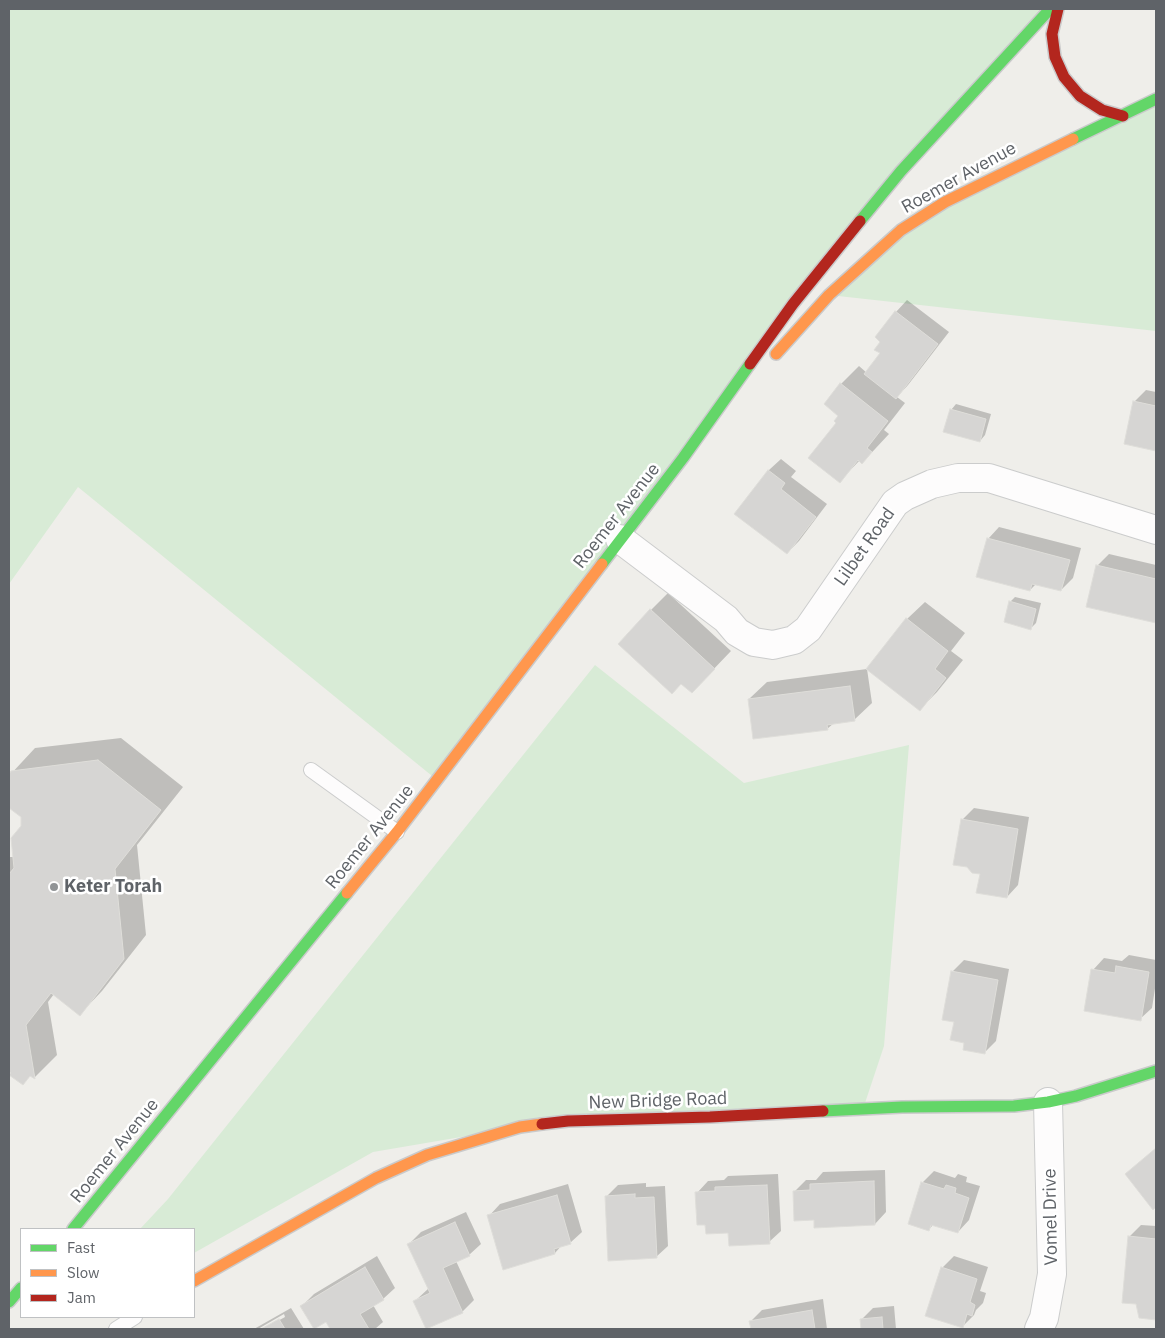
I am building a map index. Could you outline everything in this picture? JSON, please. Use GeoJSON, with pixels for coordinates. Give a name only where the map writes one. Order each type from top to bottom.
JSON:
{"type":"FeatureCollection","features":[{"type":"Feature","properties":{"kind":"main road","name":"Roemer Avenue"},"geometry":{"type":"LineString","coordinates":[[684,458],[793,304],[901,171],[1050,9]]}},
{"type":"Feature","properties":{"kind":"main road"},"geometry":{"type":"LineString","coordinates":[[1058,9],[1052,34],[1055,56],[1064,77],[1080,96],[1102,110],[1123,116]]}},
{"type":"Feature","properties":{"kind":"main road","name":"Roemer Avenue"},"geometry":{"type":"LineString","coordinates":[[769,362],[829,295],[901,230],[945,202],[994,176],[1156,99]]}},
{"type":"Feature","properties":{"kind":"main road","name":"Roemer Avenue"},"geometry":{"type":"LineString","coordinates":[[74,1228],[397,832],[620,539],[684,458],[749,384]]}},
{"type":"Feature","properties":{"kind":"main road","name":"New Bridge Road"},"geometry":{"type":"LineString","coordinates":[[195,1280],[376,1178],[427,1155],[520,1127],[568,1121],[710,1117],[882,1108],[1014,1106],[1076,1096],[1156,1071]]}},
{"type":"Feature","properties":{"kind":"main road"},"geometry":{"type":"LineString","coordinates":[[9,1302],[20,1289]]}},
{"type":"Feature","properties":{"kind":"street","name":"Lilbet Road"},"geometry":{"type":"LineString","coordinates":[[620,539],[726,619],[737,632],[754,642],[773,645],[794,640],[808,629],[895,503],[905,496],[932,484],[958,478],[989,478],[1156,530]]}},
{"type":"Feature","properties":{"kind":"street","name":"Vomel Drive"},"geometry":{"type":"LineString","coordinates":[[1039,1329],[1044,1318],[1052,1274],[1048,1102]]}},
{"type":"Feature","properties":{"kind":"lane"},"geometry":{"type":"LineString","coordinates":[[311,770],[397,832]]}},
{"type":"Feature","properties":{"kind":"lane"},"geometry":{"type":"LineString","coordinates":[[116,1329],[133,1318]]}},
{"type":"Feature","properties":{"kind":"green space"},"geometry":{"type":"Polygon","coordinates":[[[9,9],[1050,9],[901,171],[437,780],[78,487],[9,584],[9,9]]]}},
{"type":"Feature","properties":{"kind":"green space"},"geometry":{"type":"Polygon","coordinates":[[[1156,99],[1156,331],[829,295],[901,230],[1156,99]]]}},
{"type":"Feature","properties":{"kind":"green space"},"geometry":{"type":"Polygon","coordinates":[[[595,665],[744,783],[909,745],[884,1046],[863,1109],[520,1127],[373,1152],[195,1252],[195,1228],[141,1228],[168,1199],[595,665]]]}},
{"type":"Feature","properties":{"kind":"building"},"geometry":{"type":"Polygon","coordinates":[[[895,311],[938,344],[896,399],[864,374],[880,353],[874,350],[880,342],[875,337],[895,311]]]}},
{"type":"Feature","properties":{"kind":"building"},"geometry":{"type":"Polygon","coordinates":[[[840,383],[888,421],[867,448],[872,452],[862,464],[858,460],[840,483],[808,458],[836,423],[834,421],[838,416],[824,404],[840,383]]]}},
{"type":"Feature","properties":{"kind":"building"},"geometry":{"type":"Polygon","coordinates":[[[1133,401],[1156,406],[1156,451],[1124,444],[1133,401]]]}},
{"type":"Feature","properties":{"kind":"building"},"geometry":{"type":"Polygon","coordinates":[[[950,409],[986,419],[980,442],[943,432],[950,409]]]}},
{"type":"Feature","properties":{"kind":"building"},"geometry":{"type":"Polygon","coordinates":[[[768,470],[785,483],[781,489],[816,517],[787,554],[734,514],[768,470]]]}},
{"type":"Feature","properties":{"kind":"building"},"geometry":{"type":"Polygon","coordinates":[[[987,538],[1070,560],[1061,591],[1032,584],[1030,591],[976,577],[987,538]]]}},
{"type":"Feature","properties":{"kind":"building"},"geometry":{"type":"Polygon","coordinates":[[[1096,565],[1156,579],[1156,623],[1086,607],[1096,565]]]}},
{"type":"Feature","properties":{"kind":"building"},"geometry":{"type":"Polygon","coordinates":[[[1009,601],[1036,609],[1031,630],[1004,622],[1009,601]]]}},
{"type":"Feature","properties":{"kind":"building"},"geometry":{"type":"Polygon","coordinates":[[[650,609],[715,669],[692,693],[681,684],[672,694],[618,644],[650,609]]]}},
{"type":"Feature","properties":{"kind":"building"},"geometry":{"type":"Polygon","coordinates":[[[906,618],[948,651],[935,669],[946,678],[920,711],[866,669],[906,618]]]}},
{"type":"Feature","properties":{"kind":"building"},"geometry":{"type":"Polygon","coordinates":[[[850,686],[855,721],[827,725],[828,730],[753,739],[748,699],[850,686]]]}},
{"type":"Feature","properties":{"kind":"building"},"geometry":{"type":"Polygon","coordinates":[[[98,760],[161,810],[115,869],[124,959],[80,1016],[51,993],[26,1025],[35,1079],[30,1076],[23,1085],[9,1075],[11,1073],[9,1071],[9,874],[14,868],[11,838],[21,826],[21,817],[9,808],[9,774],[11,771],[98,760]]]}},
{"type":"Feature","properties":{"kind":"building"},"geometry":{"type":"Polygon","coordinates":[[[961,819],[1018,829],[1007,898],[976,893],[980,874],[972,873],[967,867],[953,865],[961,819]]]}},
{"type":"Feature","properties":{"kind":"building"},"geometry":{"type":"Polygon","coordinates":[[[1116,966],[1149,972],[1141,1021],[1084,1011],[1091,969],[1115,973],[1116,966]]]}},
{"type":"Feature","properties":{"kind":"building"},"geometry":{"type":"Polygon","coordinates":[[[951,971],[998,980],[985,1054],[963,1050],[964,1043],[950,1040],[954,1022],[942,1020],[951,971]]]}},
{"type":"Feature","properties":{"kind":"building"},"geometry":{"type":"Polygon","coordinates":[[[1156,1148],[1156,1207],[1153,1210],[1125,1174],[1156,1148]]]}},
{"type":"Feature","properties":{"kind":"building"},"geometry":{"type":"Polygon","coordinates":[[[874,1181],[875,1225],[814,1228],[814,1220],[794,1221],[793,1191],[810,1190],[810,1184],[874,1181]]]}},
{"type":"Feature","properties":{"kind":"building"},"geometry":{"type":"Polygon","coordinates":[[[921,1182],[944,1189],[946,1185],[956,1188],[955,1193],[969,1198],[958,1233],[931,1225],[929,1231],[908,1224],[921,1182]]]}},
{"type":"Feature","properties":{"kind":"building"},"geometry":{"type":"Polygon","coordinates":[[[767,1185],[770,1244],[729,1246],[728,1233],[706,1234],[705,1225],[697,1225],[695,1192],[715,1191],[715,1187],[767,1185]]]}},
{"type":"Feature","properties":{"kind":"building"},"geometry":{"type":"Polygon","coordinates":[[[635,1194],[635,1198],[654,1197],[657,1258],[608,1261],[605,1196],[635,1194]]]}},
{"type":"Feature","properties":{"kind":"building"},"geometry":{"type":"Polygon","coordinates":[[[557,1195],[571,1244],[554,1249],[555,1254],[503,1270],[487,1215],[557,1195]]]}},
{"type":"Feature","properties":{"kind":"building"},"geometry":{"type":"Polygon","coordinates":[[[455,1222],[470,1256],[443,1268],[463,1313],[426,1329],[413,1301],[430,1293],[407,1244],[455,1222]]]}},
{"type":"Feature","properties":{"kind":"building"},"geometry":{"type":"Polygon","coordinates":[[[1128,1236],[1156,1239],[1156,1320],[1139,1318],[1136,1304],[1122,1303],[1128,1236]]]}},
{"type":"Feature","properties":{"kind":"building"},"geometry":{"type":"Polygon","coordinates":[[[365,1267],[384,1300],[360,1314],[369,1329],[330,1329],[326,1322],[314,1329],[300,1306],[365,1267]]]}},
{"type":"Feature","properties":{"kind":"building"},"geometry":{"type":"Polygon","coordinates":[[[941,1267],[977,1279],[970,1302],[975,1305],[972,1316],[967,1314],[963,1328],[925,1316],[941,1267]]]}},
{"type":"Feature","properties":{"kind":"building"},"geometry":{"type":"Polygon","coordinates":[[[812,1310],[815,1329],[751,1329],[749,1321],[812,1310]]]}},
{"type":"Feature","properties":{"kind":"building"},"geometry":{"type":"Polygon","coordinates":[[[882,1317],[883,1329],[861,1329],[860,1319],[882,1317]]]}},
{"type":"Feature","properties":{"kind":"building"},"geometry":{"type":"Polygon","coordinates":[[[279,1319],[285,1329],[261,1329],[279,1319]]]}},
{"type":"Feature","properties":{"kind":"traffic: fast"},"geometry":{"type":"LineString","coordinates":[[860,221],[901,171],[1050,9]]}},
{"type":"Feature","properties":{"kind":"traffic: fast"},"geometry":{"type":"LineString","coordinates":[[1073,139],[1156,99]]}},
{"type":"Feature","properties":{"kind":"traffic: fast"},"geometry":{"type":"LineString","coordinates":[[602,564],[683,458],[750,364]]}},
{"type":"Feature","properties":{"kind":"traffic: fast"},"geometry":{"type":"LineString","coordinates":[[74,1228],[347,893]]}},
{"type":"Feature","properties":{"kind":"traffic: fast"},"geometry":{"type":"LineString","coordinates":[[823,1111],[902,1107],[1014,1106],[1048,1102],[1076,1096],[1156,1071]]}},
{"type":"Feature","properties":{"kind":"traffic: fast"},"geometry":{"type":"LineString","coordinates":[[9,1302],[20,1289]]}},
{"type":"Feature","properties":{"kind":"traffic: slow"},"geometry":{"type":"LineString","coordinates":[[776,354],[829,295],[901,230],[945,202],[1073,139]]}},
{"type":"Feature","properties":{"kind":"traffic: slow"},"geometry":{"type":"LineString","coordinates":[[347,893],[397,832],[602,564]]}},
{"type":"Feature","properties":{"kind":"traffic: slow"},"geometry":{"type":"LineString","coordinates":[[195,1280],[376,1178],[427,1155],[520,1127],[542,1124]]}},
{"type":"Feature","properties":{"kind":"traffic: jam"},"geometry":{"type":"LineString","coordinates":[[1058,9],[1052,34],[1055,57],[1064,77],[1080,96],[1102,110],[1123,116]]}},
{"type":"Feature","properties":{"kind":"traffic: jam"},"geometry":{"type":"LineString","coordinates":[[750,364],[793,304],[860,221]]}},
{"type":"Feature","properties":{"kind":"traffic: jam"},"geometry":{"type":"LineString","coordinates":[[542,1124],[568,1121],[710,1117],[823,1111]]}},
{"type":"Feature","properties":{"kind":"place","name":"Keter Torah"},"geometry":{"type":"Point","coordinates":[54,887]}}]}
